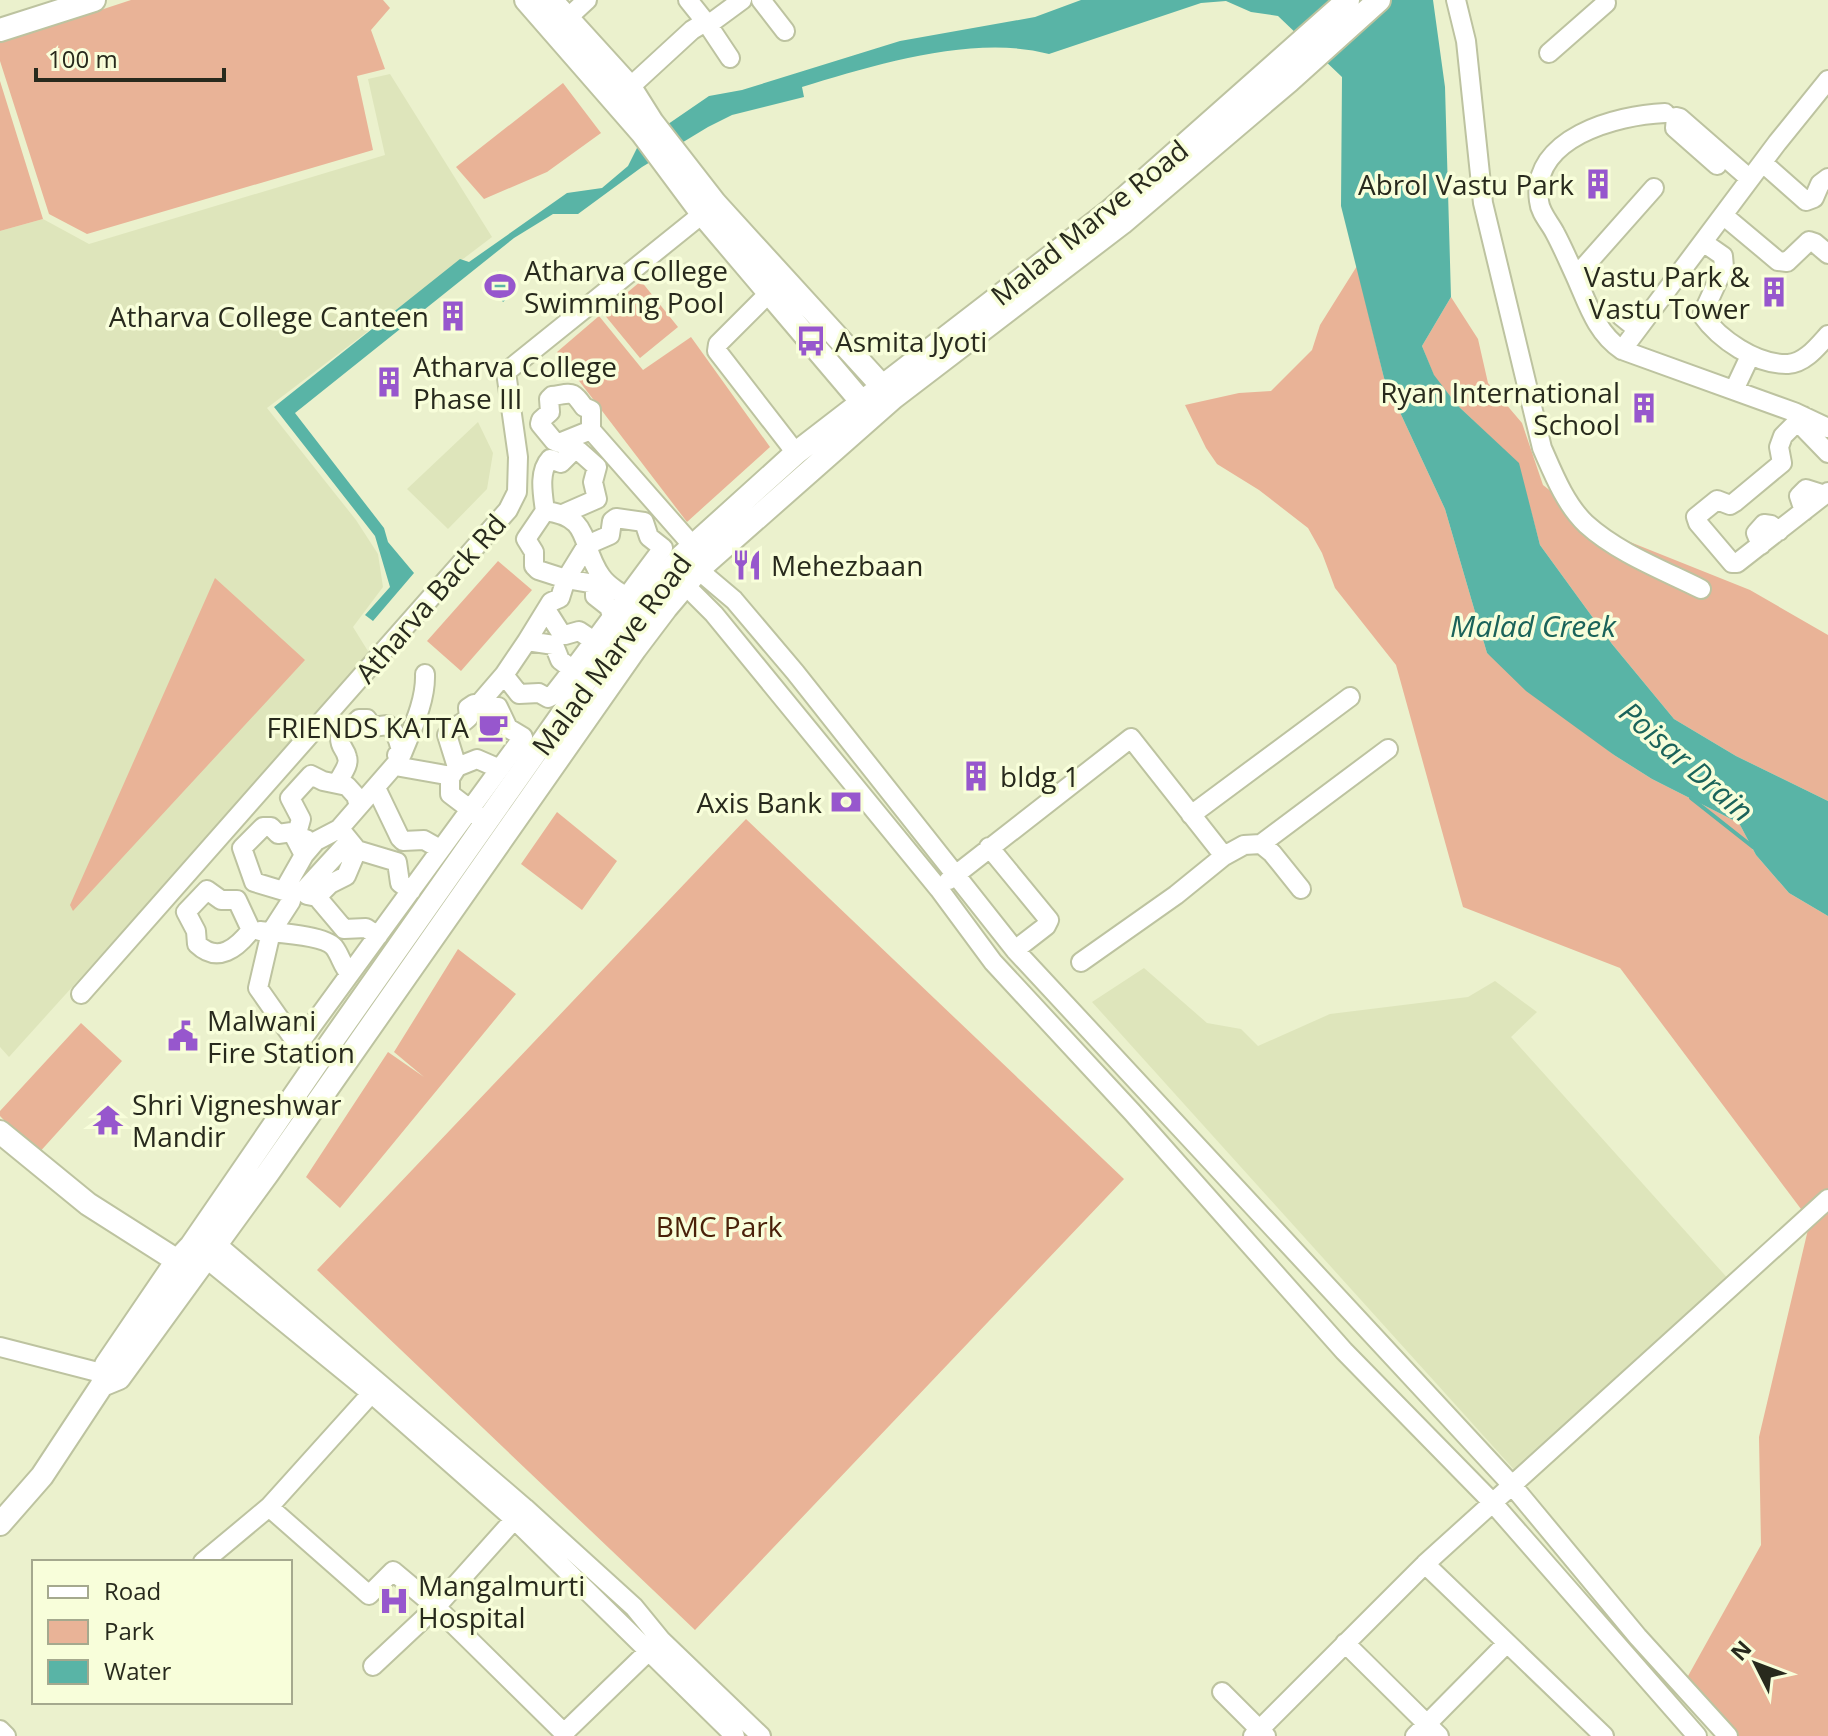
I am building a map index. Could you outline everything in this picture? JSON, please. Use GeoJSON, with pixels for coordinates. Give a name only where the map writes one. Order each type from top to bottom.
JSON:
{"type":"FeatureCollection","features":[{"type":"Feature","properties":{"kind":"main road"},"geometry":{"type":"LineString","coordinates":[[0,30],[26,15],[64,3],[94,0]]}},
{"type":"Feature","properties":{"kind":"main road"},"geometry":{"type":"LineString","coordinates":[[526,0],[561,24],[594,62],[642,133],[709,209],[887,393]]}},
{"type":"Feature","properties":{"kind":"main road"},"geometry":{"type":"LineString","coordinates":[[551,0],[561,24]]}},
{"type":"Feature","properties":{"kind":"main road","name":"Malad Marve Road"},"geometry":{"type":"LineString","coordinates":[[1282,74],[1348,0]]}},
{"type":"Feature","properties":{"kind":"main road","name":"Malad Marve Road"},"geometry":{"type":"LineString","coordinates":[[311,1091],[316,1064],[478,815],[618,635],[634,601],[1110,211],[1379,0]]}},
{"type":"Feature","properties":{"kind":"main road"},"geometry":{"type":"LineString","coordinates":[[0,17],[26,15]]}},
{"type":"Feature","properties":{"kind":"main road"},"geometry":{"type":"LineString","coordinates":[[594,62],[630,87],[768,294],[867,409]]}},
{"type":"Feature","properties":{"kind":"main road","name":"Malad Marve Road"},"geometry":{"type":"LineString","coordinates":[[0,1524],[42,1476],[108,1379],[106,1365],[193,1258],[311,1091],[635,649],[682,563],[796,453],[867,409]]}},
{"type":"Feature","properties":{"kind":"main road"},"geometry":{"type":"LineString","coordinates":[[0,1132],[30,1167]]}},
{"type":"Feature","properties":{"kind":"main road"},"geometry":{"type":"LineString","coordinates":[[0,1150],[30,1167],[92,1214],[193,1258]]}},
{"type":"Feature","properties":{"kind":"street"},"geometry":{"type":"LineString","coordinates":[[561,24],[587,0]]}},
{"type":"Feature","properties":{"kind":"street"},"geometry":{"type":"LineString","coordinates":[[688,0],[730,58]]}},
{"type":"Feature","properties":{"kind":"street"},"geometry":{"type":"LineString","coordinates":[[630,87],[692,30],[702,24],[708,25],[742,0]]}},
{"type":"Feature","properties":{"kind":"street"},"geometry":{"type":"LineString","coordinates":[[761,0],[785,31]]}},
{"type":"Feature","properties":{"kind":"street"},"geometry":{"type":"LineString","coordinates":[[1456,0],[1466,41],[1483,203],[1542,448],[1559,485],[1585,523],[1632,555],[1701,589]]}},
{"type":"Feature","properties":{"kind":"street"},"geometry":{"type":"LineString","coordinates":[[1549,53],[1606,1]]}},
{"type":"Feature","properties":{"kind":"street"},"geometry":{"type":"LineString","coordinates":[[1622,350],[1723,215],[1736,182],[1763,163],[1828,80]]}},
{"type":"Feature","properties":{"kind":"street"},"geometry":{"type":"LineString","coordinates":[[1665,113],[1645,114],[1609,123],[1581,135],[1559,148],[1544,163],[1538,178],[1541,209],[1576,276],[1594,319],[1611,342],[1622,350],[1828,428]]}},
{"type":"Feature","properties":{"kind":"street"},"geometry":{"type":"LineString","coordinates":[[1717,165],[1675,128],[1676,117],[1736,182]]}},
{"type":"Feature","properties":{"kind":"street"},"geometry":{"type":"LineString","coordinates":[[1763,163],[1806,201],[1814,198],[1820,184],[1828,178]]}},
{"type":"Feature","properties":{"kind":"street"},"geometry":{"type":"LineString","coordinates":[[1576,276],[1654,188]]}},
{"type":"Feature","properties":{"kind":"street","name":"Atharva Back Rd"},"geometry":{"type":"LineString","coordinates":[[81,994],[508,510],[517,492],[518,457],[506,372],[709,209]]}},
{"type":"Feature","properties":{"kind":"street"},"geometry":{"type":"LineString","coordinates":[[1723,215],[1778,261],[1787,262],[1809,241],[1828,254]]}},
{"type":"Feature","properties":{"kind":"street"},"geometry":{"type":"LineString","coordinates":[[1703,242],[1723,256],[1724,267],[1702,315],[1713,331],[1750,356],[1788,364],[1814,351],[1828,335]]}},
{"type":"Feature","properties":{"kind":"street"},"geometry":{"type":"LineString","coordinates":[[768,294],[718,344],[717,351],[796,453]]}},
{"type":"Feature","properties":{"kind":"street"},"geometry":{"type":"LineString","coordinates":[[1621,316],[1637,329]]}},
{"type":"Feature","properties":{"kind":"street"},"geometry":{"type":"LineString","coordinates":[[1734,390],[1750,356]]}},
{"type":"Feature","properties":{"kind":"street"},"geometry":{"type":"LineString","coordinates":[[1800,419],[1828,453]]}},
{"type":"Feature","properties":{"kind":"street"},"geometry":{"type":"LineString","coordinates":[[1800,419],[1783,436],[1779,447],[1782,463],[1730,505],[1717,500],[1696,517],[1698,523],[1732,563],[1737,563],[1826,494]]}},
{"type":"Feature","properties":{"kind":"street"},"geometry":{"type":"LineString","coordinates":[[583,455],[597,436],[678,529],[682,563],[714,614],[939,889],[993,962],[1155,1137],[1344,1351],[1492,1502],[1697,1736]]}},
{"type":"Feature","properties":{"kind":"street"},"geometry":{"type":"LineString","coordinates":[[545,511],[565,513],[597,499],[593,482],[597,467],[573,451],[561,463],[550,459],[545,464],[542,488],[545,511],[526,539],[534,552],[534,566],[538,570],[595,584],[595,596],[609,607],[612,616]]}},
{"type":"Feature","properties":{"kind":"street"},"geometry":{"type":"LineString","coordinates":[[502,711],[519,694],[552,696],[612,616],[634,601],[602,577],[580,529],[565,513]]}},
{"type":"Feature","properties":{"kind":"street"},"geometry":{"type":"LineString","coordinates":[[479,704],[504,675],[551,602],[560,598],[566,579],[587,545],[608,537],[612,521],[616,518],[644,522],[649,537],[734,600],[1015,950],[1511,1484],[1638,1637],[1728,1736]]}},
{"type":"Feature","properties":{"kind":"street"},"geometry":{"type":"LineString","coordinates":[[547,611],[561,633],[565,635],[579,631],[594,641]]}},
{"type":"Feature","properties":{"kind":"street"},"geometry":{"type":"LineString","coordinates":[[527,641],[554,645],[560,660],[573,670]]}},
{"type":"Feature","properties":{"kind":"street"},"geometry":{"type":"LineString","coordinates":[[378,936],[366,928],[344,929],[317,897],[330,884],[346,876],[348,840],[359,806],[396,764],[426,687],[425,674]]}},
{"type":"Feature","properties":{"kind":"street"},"geometry":{"type":"LineString","coordinates":[[504,675],[519,694]]}},
{"type":"Feature","properties":{"kind":"street"},"geometry":{"type":"LineString","coordinates":[[1191,815],[1350,697]]}},
{"type":"Feature","properties":{"kind":"street"},"geometry":{"type":"LineString","coordinates":[[298,1045],[440,849],[478,815],[500,769],[523,737],[508,728],[498,707],[474,704],[468,708],[466,720],[451,728],[447,735],[453,772],[450,794],[478,815]]}},
{"type":"Feature","properties":{"kind":"street"},"geometry":{"type":"LineString","coordinates":[[338,782],[347,765],[340,738],[359,719],[367,719],[372,727],[388,725],[393,729],[396,764]]}},
{"type":"Feature","properties":{"kind":"street"},"geometry":{"type":"LineString","coordinates":[[939,889],[1131,738],[1224,856]]}},
{"type":"Feature","properties":{"kind":"street"},"geometry":{"type":"LineString","coordinates":[[1081,962],[1176,895],[1224,856],[1244,845],[1261,844],[1388,749]]}},
{"type":"Feature","properties":{"kind":"street"},"geometry":{"type":"LineString","coordinates":[[396,764],[446,775],[477,759],[500,769]]}},
{"type":"Feature","properties":{"kind":"street"},"geometry":{"type":"LineString","coordinates":[[296,837],[301,819],[290,798],[311,775],[347,786],[356,796],[359,806]]}},
{"type":"Feature","properties":{"kind":"street"},"geometry":{"type":"LineString","coordinates":[[376,788],[403,841],[424,840],[440,849]]}},
{"type":"Feature","properties":{"kind":"street"},"geometry":{"type":"LineString","coordinates":[[871,806],[889,790]]}},
{"type":"Feature","properties":{"kind":"street"},"geometry":{"type":"LineString","coordinates":[[287,892],[254,882],[242,848],[263,827],[271,827],[278,834],[292,832],[310,848]]}},
{"type":"Feature","properties":{"kind":"street"},"geometry":{"type":"LineString","coordinates":[[316,1064],[298,1045],[258,988],[271,932],[291,901],[287,885],[310,848],[348,840],[397,862],[400,883],[411,891]]}},
{"type":"Feature","properties":{"kind":"street"},"geometry":{"type":"LineString","coordinates":[[913,858],[932,844]]}},
{"type":"Feature","properties":{"kind":"street"},"geometry":{"type":"LineString","coordinates":[[1261,844],[1301,889]]}},
{"type":"Feature","properties":{"kind":"street"},"geometry":{"type":"LineString","coordinates":[[989,847],[1049,920],[1015,950]]}},
{"type":"Feature","properties":{"kind":"street"},"geometry":{"type":"LineString","coordinates":[[251,930],[238,946],[222,954],[202,950],[186,912],[207,890],[221,900],[237,900],[254,882]]}},
{"type":"Feature","properties":{"kind":"street"},"geometry":{"type":"LineString","coordinates":[[237,900],[251,930]]}},
{"type":"Feature","properties":{"kind":"street"},"geometry":{"type":"LineString","coordinates":[[251,930],[321,939],[331,944],[342,966],[350,974]]}},
{"type":"Feature","properties":{"kind":"street"},"geometry":{"type":"LineString","coordinates":[[1155,1137],[1173,1120]]}},
{"type":"Feature","properties":{"kind":"street"},"geometry":{"type":"LineString","coordinates":[[1222,1692],[1260,1734],[1425,1564],[1828,1199]]}},
{"type":"Feature","properties":{"kind":"street"},"geometry":{"type":"LineString","coordinates":[[193,1258],[376,1388],[519,1514],[655,1645],[761,1736]]}},
{"type":"Feature","properties":{"kind":"street"},"geometry":{"type":"LineString","coordinates":[[0,1347],[108,1379]]}},
{"type":"Feature","properties":{"kind":"street"},"geometry":{"type":"LineString","coordinates":[[205,1560],[269,1507],[376,1388]]}},
{"type":"Feature","properties":{"kind":"street"},"geometry":{"type":"LineString","coordinates":[[1434,1443],[1453,1423]]}},
{"type":"Feature","properties":{"kind":"street"},"geometry":{"type":"LineString","coordinates":[[269,1507],[369,1595],[393,1571],[436,1607],[564,1733],[655,1645]]}},
{"type":"Feature","properties":{"kind":"street"},"geometry":{"type":"LineString","coordinates":[[373,1666],[436,1607],[519,1514]]}},
{"type":"Feature","properties":{"kind":"street"},"geometry":{"type":"LineString","coordinates":[[1425,1564],[1507,1643],[1592,1732]]}},
{"type":"Feature","properties":{"kind":"street"},"geometry":{"type":"LineString","coordinates":[[1345,1643],[1427,1732],[1507,1643]]}},
{"type":"Feature","properties":{"kind":"street"},"geometry":{"type":"LineString","coordinates":[[655,1645],[735,1736]]}},
{"type":"Feature","properties":{"kind":"street"},"geometry":{"type":"LineString","coordinates":[[0,1730],[6,1736]]}},
{"type":"Feature","properties":{"kind":"shaded area"},"geometry":{"type":"Polygon","coordinates":[[[390,74],[492,237],[267,408],[356,520],[378,554],[383,587],[353,627],[371,656],[9,1057],[0,1047],[0,231],[43,219],[89,244],[385,155],[368,79],[390,74]]]}},
{"type":"Feature","properties":{"kind":"shaded area"},"geometry":{"type":"Polygon","coordinates":[[[478,422],[493,453],[487,489],[448,529],[407,489],[478,422]]]}},
{"type":"Feature","properties":{"kind":"shaded area"},"geometry":{"type":"Polygon","coordinates":[[[1144,968],[1207,1023],[1241,1029],[1258,1046],[1330,1014],[1468,997],[1495,981],[1537,1012],[1511,1037],[1731,1282],[1518,1474],[1092,1002],[1144,968]]]}},
{"type":"Feature","properties":{"kind":"green space"},"geometry":{"type":"Polygon","coordinates":[[[131,0],[383,0],[390,8],[371,30],[385,69],[357,76],[373,150],[87,234],[49,214],[0,61],[0,43],[131,0]]]}},
{"type":"Feature","properties":{"kind":"green space"},"geometry":{"type":"Polygon","coordinates":[[[0,81],[43,219],[0,231],[0,81]]]}},
{"type":"Feature","properties":{"kind":"green space"},"geometry":{"type":"Polygon","coordinates":[[[563,83],[601,133],[547,172],[484,199],[456,167],[563,83]]]}},
{"type":"Feature","properties":{"kind":"green space"},"geometry":{"type":"Polygon","coordinates":[[[1357,266],[1384,378],[1445,509],[1487,653],[1614,755],[1652,779],[1739,823],[1756,855],[1789,893],[1828,916],[1828,1736],[1714,1736],[1683,1685],[1761,1545],[1759,1437],[1810,1221],[1620,968],[1463,907],[1396,665],[1335,588],[1322,553],[1308,528],[1259,490],[1217,464],[1185,405],[1239,393],[1271,391],[1312,350],[1320,325],[1357,266]]]}},
{"type":"Feature","properties":{"kind":"green space"},"geometry":{"type":"Polygon","coordinates":[[[641,281],[678,327],[640,358],[603,313],[641,281]]]}},
{"type":"Feature","properties":{"kind":"green space"},"geometry":{"type":"Polygon","coordinates":[[[1451,297],[1478,339],[1488,383],[1522,423],[1543,485],[1600,530],[1750,590],[1828,635],[1828,801],[1736,756],[1674,719],[1612,644],[1540,545],[1518,463],[1457,405],[1434,376],[1422,346],[1451,297]]]}},
{"type":"Feature","properties":{"kind":"green space"},"geometry":{"type":"Polygon","coordinates":[[[599,316],[643,370],[691,337],[770,447],[687,522],[557,352],[599,316]]]}},
{"type":"Feature","properties":{"kind":"green space"},"geometry":{"type":"Polygon","coordinates":[[[498,561],[532,590],[461,671],[427,641],[498,561]]]}},
{"type":"Feature","properties":{"kind":"green space"},"geometry":{"type":"Polygon","coordinates":[[[215,578],[305,660],[73,911],[70,905],[215,578]]]}},
{"type":"Feature","properties":{"kind":"green space"},"geometry":{"type":"Polygon","coordinates":[[[557,812],[617,861],[582,910],[521,864],[557,812]]]}},
{"type":"Feature","properties":{"kind":"green space","name":"BMC Park"},"geometry":{"type":"Polygon","coordinates":[[[746,819],[1124,1179],[695,1630],[317,1270],[746,819]]]}},
{"type":"Feature","properties":{"kind":"green space"},"geometry":{"type":"Polygon","coordinates":[[[458,949],[516,994],[340,1208],[306,1177],[388,1052],[424,1077],[394,1052],[458,949]]]}},
{"type":"Feature","properties":{"kind":"green space"},"geometry":{"type":"Polygon","coordinates":[[[81,1023],[122,1061],[37,1155],[0,1116],[0,1111],[81,1023]]]}},
{"type":"Feature","properties":{"kind":"water","name":"Malad Creek"},"geometry":{"type":"Polygon","coordinates":[[[1081,0],[1433,0],[1445,87],[1451,297],[1422,346],[1434,375],[1457,405],[1519,463],[1540,545],[1612,644],[1674,719],[1736,756],[1828,801],[1828,916],[1789,893],[1756,855],[1739,823],[1652,779],[1614,755],[1526,691],[1487,653],[1445,509],[1384,378],[1341,206],[1342,77],[1278,16],[1251,12],[1226,1],[1201,3],[1049,54],[1020,49],[957,50],[892,62],[802,87],[804,97],[732,115],[642,167],[578,214],[553,214],[514,238],[295,413],[384,528],[388,542],[414,573],[373,621],[365,615],[390,587],[375,536],[274,407],[460,259],[469,262],[567,193],[602,188],[628,166],[639,144],[709,96],[742,90],[900,41],[1035,17],[1081,0]]]}},
{"type":"Feature","properties":{"kind":"water","name":"Atharva College Swimming Pool"},"geometry":{"type":"Polygon","coordinates":[[[498,271],[515,292],[503,302],[486,280],[498,271]]]}},
{"type":"Feature","properties":{"kind":"waterway","name":"Poisar Drain"},"geometry":{"type":"LineString","coordinates":[[1691,798],[1753,847]]}},
{"type":"Feature","properties":{"kind":"place","name":"Abrol Vastu Park"},"geometry":{"type":"Point","coordinates":[1598,184]}},
{"type":"Feature","properties":{"kind":"place","name":"Atharva College Swimming Pool"},"geometry":{"type":"Point","coordinates":[500,286]}},
{"type":"Feature","properties":{"kind":"place","name":"Vastu Park & Vastu Tower"},"geometry":{"type":"Point","coordinates":[1774,292]}},
{"type":"Feature","properties":{"kind":"place","name":"Atharva College Canteen"},"geometry":{"type":"Point","coordinates":[453,316]}},
{"type":"Feature","properties":{"kind":"place","name":"Asmita Jyoti"},"geometry":{"type":"Point","coordinates":[811,341]}},
{"type":"Feature","properties":{"kind":"place","name":"Atharva College Phase III"},"geometry":{"type":"Point","coordinates":[389,382]}},
{"type":"Feature","properties":{"kind":"place","name":"Ryan International School"},"geometry":{"type":"Point","coordinates":[1644,408]}},
{"type":"Feature","properties":{"kind":"place","name":"Mehezbaan"},"geometry":{"type":"Point","coordinates":[747,565]}},
{"type":"Feature","properties":{"kind":"place","name":"FRIENDS KATTA"},"geometry":{"type":"Point","coordinates":[493,727]}},
{"type":"Feature","properties":{"kind":"place","name":"bldg 1"},"geometry":{"type":"Point","coordinates":[976,776]}},
{"type":"Feature","properties":{"kind":"place","name":"Axis Bank"},"geometry":{"type":"Point","coordinates":[846,802]}},
{"type":"Feature","properties":{"kind":"place","name":"Malwani Fire Station"},"geometry":{"type":"Point","coordinates":[183,1036]}},
{"type":"Feature","properties":{"kind":"place","name":"Shri Vigneshwar Mandir"},"geometry":{"type":"Point","coordinates":[108,1120]}},
{"type":"Feature","properties":{"kind":"place","name":"Mangalmurti Hospital"},"geometry":{"type":"Point","coordinates":[394,1601]}}]}
